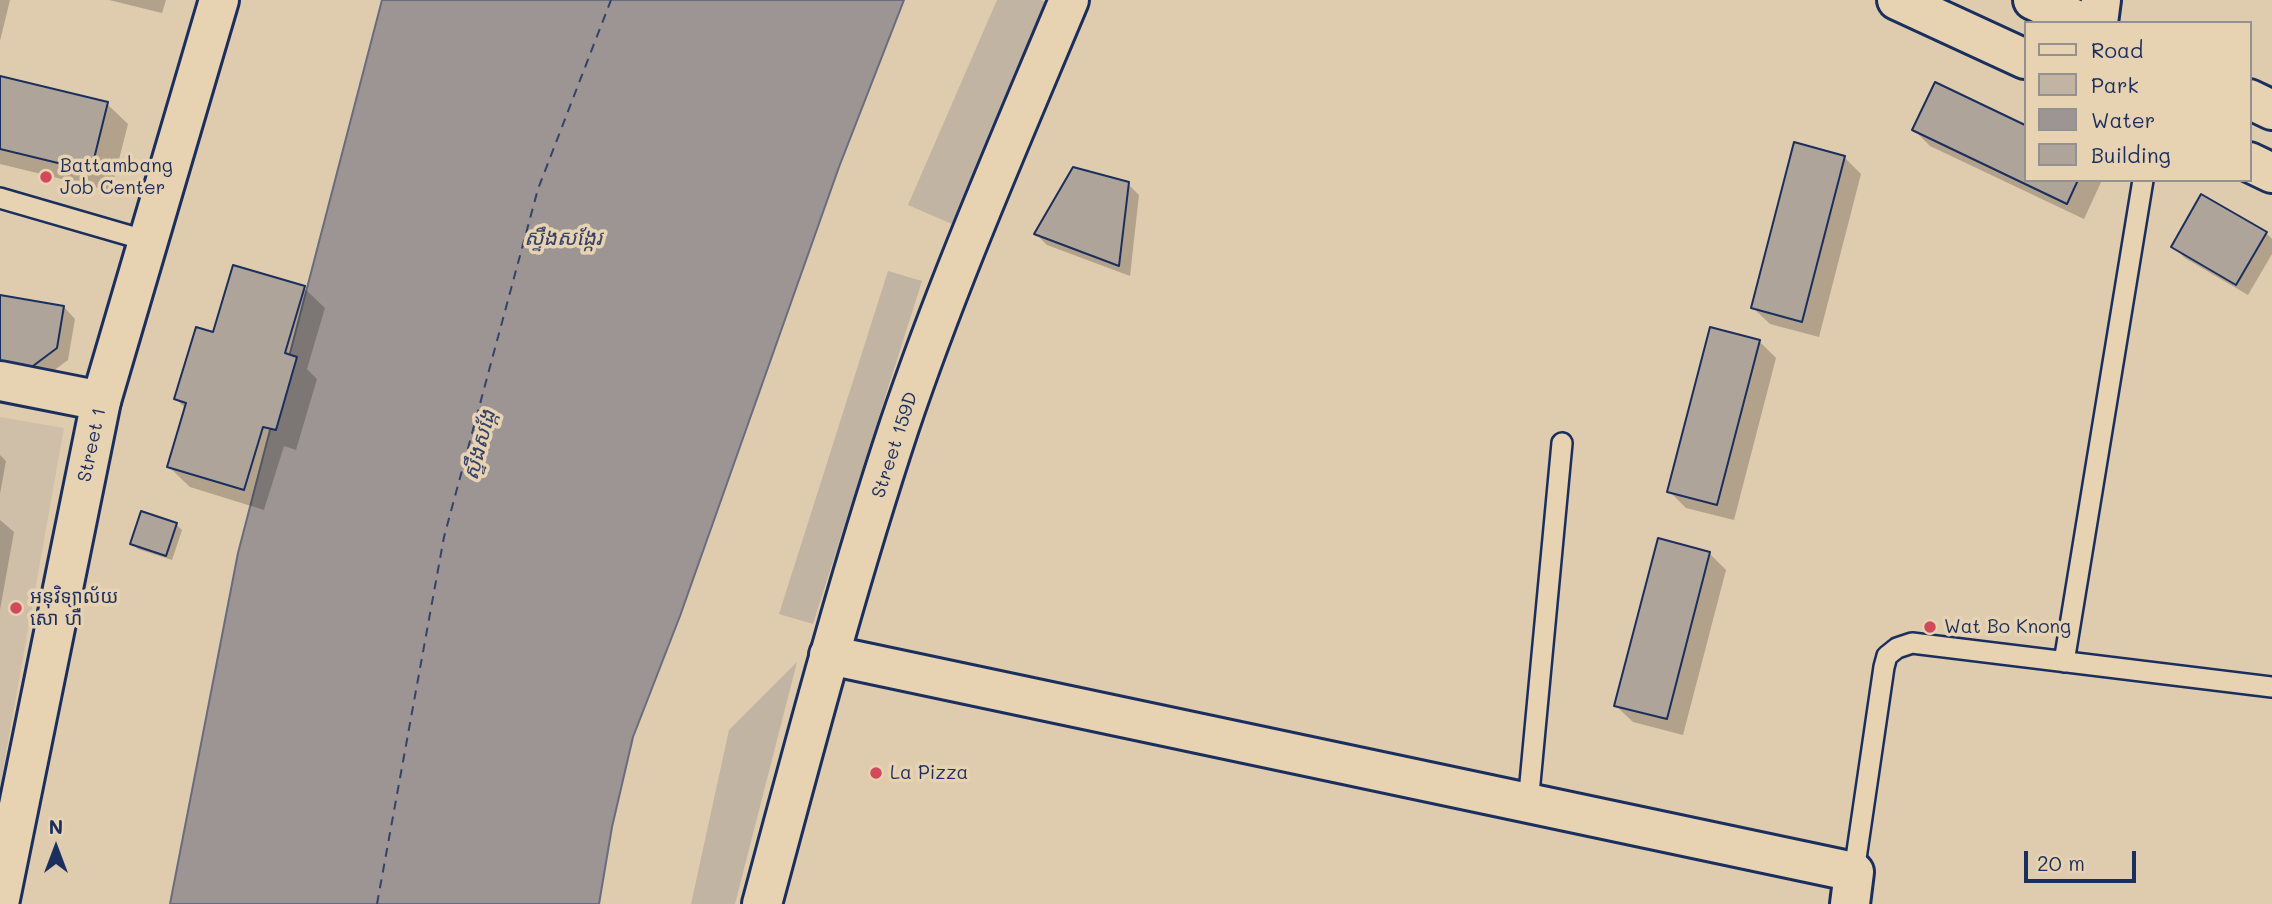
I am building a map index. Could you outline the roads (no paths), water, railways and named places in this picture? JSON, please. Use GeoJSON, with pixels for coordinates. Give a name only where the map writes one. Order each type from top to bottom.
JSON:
{"type":"FeatureCollection","features":[{"type":"Feature","properties":{"kind":"street","name":"Street 1"},"geometry":{"type":"LineString","coordinates":[[2,876],[101,401],[219,0]]}},
{"type":"Feature","properties":{"kind":"street","name":"Street 159D"},"geometry":{"type":"LineString","coordinates":[[762,904],[829,655],[899,427],[951,285],[1069,0]]}},
{"type":"Feature","properties":{"kind":"street"},"geometry":{"type":"LineString","coordinates":[[1896,0],[2024,59]]}},
{"type":"Feature","properties":{"kind":"street"},"geometry":{"type":"LineString","coordinates":[[2034,0],[2079,21]]}},
{"type":"Feature","properties":{"kind":"street"},"geometry":{"type":"LineString","coordinates":[[2098,21],[2101,0]]}},
{"type":"Feature","properties":{"kind":"street"},"geometry":{"type":"LineString","coordinates":[[2251,100],[2272,110]]}},
{"type":"Feature","properties":{"kind":"street"},"geometry":{"type":"LineString","coordinates":[[2251,163],[2272,173]]}},
{"type":"Feature","properties":{"kind":"street"},"geometry":{"type":"LineString","coordinates":[[0,381],[101,401]]}},
{"type":"Feature","properties":{"kind":"street"},"geometry":{"type":"LineString","coordinates":[[829,655],[1528,804],[1852,888]]}},
{"type":"Feature","properties":{"kind":"lane"},"geometry":{"type":"LineString","coordinates":[[2064,662],[2143,182]]}},
{"type":"Feature","properties":{"kind":"lane"},"geometry":{"type":"LineString","coordinates":[[0,198],[148,241]]}},
{"type":"Feature","properties":{"kind":"lane"},"geometry":{"type":"LineString","coordinates":[[1528,804],[1562,443]]}},
{"type":"Feature","properties":{"kind":"lane"},"geometry":{"type":"LineString","coordinates":[[1852,888],[1880,688],[1887,656],[1897,648],[1912,643],[2272,687]]}},
{"type":"Feature","properties":{"kind":"water","name":"ស្ទឹងសង្កែរ"},"geometry":{"type":"Polygon","coordinates":[[[382,0],[904,0],[839,167],[680,616],[633,737],[612,827],[599,904],[170,904],[238,553],[382,0]]]}},
{"type":"Feature","properties":{"kind":"place","name":"Battambang Job Center"},"geometry":{"type":"Point","coordinates":[46,177]}},
{"type":"Feature","properties":{"kind":"place","name":"អនុវិទ្យាល័យ សោ ហឺ"},"geometry":{"type":"Point","coordinates":[16,608]}},
{"type":"Feature","properties":{"kind":"place","name":"Wat Bo Knong"},"geometry":{"type":"Point","coordinates":[1930,627]}},
{"type":"Feature","properties":{"kind":"place","name":"La Pizza"},"geometry":{"type":"Point","coordinates":[876,773]}},
{"type":"Feature","properties":{"kind":"water label","name":"ស្ទឹងសង្កែ"},"geometry":{"type":"Point","coordinates":[480,445]}}]}
